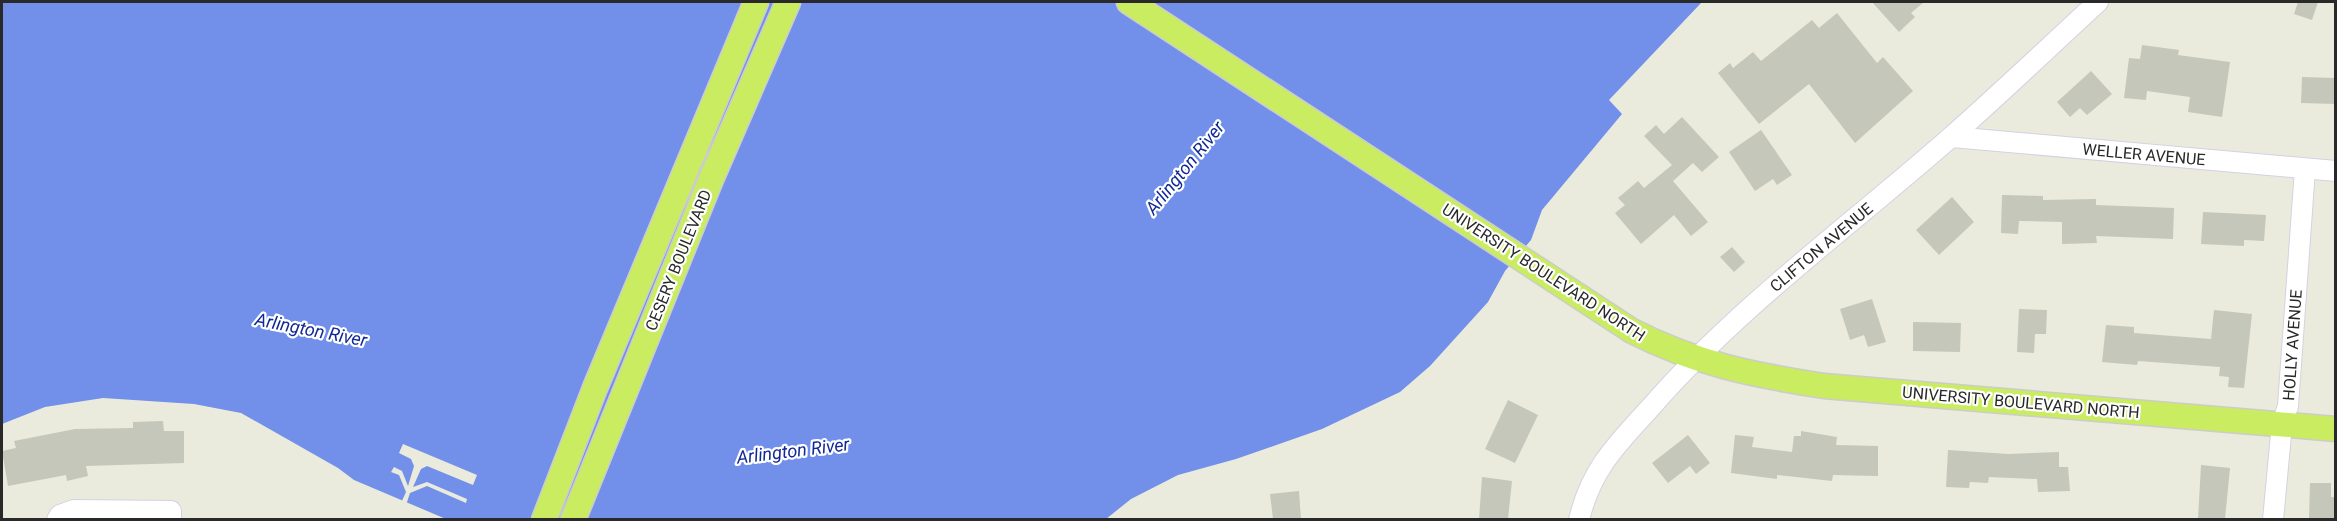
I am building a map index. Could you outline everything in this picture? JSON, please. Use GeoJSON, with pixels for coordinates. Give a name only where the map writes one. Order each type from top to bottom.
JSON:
{"type":"FeatureCollection","features":[{"type":"Feature","properties":{"kind":"main road","name":"CESERY BOULEVARD"},"geometry":{"type":"LineString","coordinates":[[544,519],[595,388],[756,2]]}},
{"type":"Feature","properties":{"kind":"main road","name":"CESERY BOULEVARD"},"geometry":{"type":"LineString","coordinates":[[573,519],[712,177],[788,2]]}},
{"type":"Feature","properties":{"kind":"main road","name":"UNIVERSITY BOULEVARD NORTH"},"geometry":{"type":"LineString","coordinates":[[1129,2],[1632,331],[1695,358],[1750,375],[1824,386],[2336,429]]}},
{"type":"Feature","properties":{"kind":"street","name":"CLIFTON AVENUE"},"geometry":{"type":"LineString","coordinates":[[1579,519],[1585,492],[1607,456],[1695,358],[1788,273],[1952,136],[2098,2]]}},
{"type":"Feature","properties":{"kind":"street","name":"WELLER AVENUE"},"geometry":{"type":"LineString","coordinates":[[1952,136],[2336,171]]}},
{"type":"Feature","properties":{"kind":"street","name":"HOLLY AVENUE"},"geometry":{"type":"LineString","coordinates":[[2273,519],[2282,424],[2288,406],[2305,169]]}},
{"type":"Feature","properties":{"kind":"street"},"geometry":{"type":"LineString","coordinates":[[57,519],[60,515],[75,510],[171,510],[171,519]]}},
{"type":"Feature","properties":{"kind":"water","name":"Arlington River"},"geometry":{"type":"Polygon","coordinates":[[[2,2],[1702,2],[1609,100],[1622,114],[1542,210],[1531,240],[1505,271],[1488,302],[1430,366],[1400,392],[1322,429],[1236,459],[1178,475],[1131,499],[1106,519],[446,519],[354,480],[338,468],[241,413],[194,404],[103,398],[45,407],[2,424],[2,2]]]}},
{"type":"Feature","properties":{"kind":"pier"},"geometry":{"type":"Polygon","coordinates":[[[403,444],[477,475],[473,485],[427,466],[421,469],[413,487],[427,482],[467,499],[466,503],[427,486],[410,493],[406,505],[401,503],[406,492],[399,475],[391,472],[394,467],[402,471],[408,486],[414,466],[411,459],[399,453],[403,444]]]}},
{"type":"Feature","properties":{"kind":"building"},"geometry":{"type":"Polygon","coordinates":[[[1872,2],[1924,2],[1911,13],[1915,17],[1899,32],[1872,2]]]}},
{"type":"Feature","properties":{"kind":"building"},"geometry":{"type":"Polygon","coordinates":[[[2298,2],[2318,2],[2312,20],[2294,14],[2298,2]]]}},
{"type":"Feature","properties":{"kind":"building"},"geometry":{"type":"Polygon","coordinates":[[[1837,13],[1877,63],[1883,57],[1913,91],[1855,143],[1809,84],[1759,124],[1718,73],[1730,63],[1733,68],[1753,52],[1761,61],[1812,20],[1819,28],[1837,13]]]}},
{"type":"Feature","properties":{"kind":"building"},"geometry":{"type":"Polygon","coordinates":[[[2142,45],[2179,50],[2178,55],[2230,62],[2222,117],[2188,112],[2190,97],[2147,91],[2146,100],[2124,98],[2129,58],[2140,59],[2142,45]]]}},
{"type":"Feature","properties":{"kind":"building"},"geometry":{"type":"Polygon","coordinates":[[[2091,71],[2112,94],[2087,115],[2080,108],[2070,117],[2057,102],[2091,71]]]}},
{"type":"Feature","properties":{"kind":"building"},"geometry":{"type":"Polygon","coordinates":[[[2302,77],[2336,78],[2336,104],[2301,103],[2302,77]]]}},
{"type":"Feature","properties":{"kind":"building"},"geometry":{"type":"Polygon","coordinates":[[[1682,117],[1719,157],[1702,172],[1693,163],[1673,181],[1708,222],[1691,236],[1674,215],[1641,244],[1615,213],[1625,205],[1618,198],[1638,181],[1644,188],[1672,165],[1644,136],[1656,125],[1664,134],[1682,117]]]}},
{"type":"Feature","properties":{"kind":"building"},"geometry":{"type":"Polygon","coordinates":[[[1761,130],[1792,175],[1777,185],[1773,179],[1755,191],[1729,152],[1761,130]]]}},
{"type":"Feature","properties":{"kind":"building"},"geometry":{"type":"Polygon","coordinates":[[[2002,195],[2043,196],[2043,200],[2096,199],[2096,205],[2174,208],[2173,239],[2096,236],[2097,243],[2062,244],[2062,222],[2019,221],[2018,234],[2001,233],[2002,195]]]}},
{"type":"Feature","properties":{"kind":"building"},"geometry":{"type":"Polygon","coordinates":[[[1952,197],[1974,222],[1939,255],[1916,230],[1952,197]]]}},
{"type":"Feature","properties":{"kind":"building"},"geometry":{"type":"Polygon","coordinates":[[[2203,212],[2266,215],[2264,241],[2244,240],[2244,246],[2201,244],[2203,212]]]}},
{"type":"Feature","properties":{"kind":"building"},"geometry":{"type":"Polygon","coordinates":[[[1732,247],[1745,262],[1734,272],[1720,257],[1732,247]]]}},
{"type":"Feature","properties":{"kind":"building"},"geometry":{"type":"Polygon","coordinates":[[[1872,299],[1886,342],[1868,347],[1864,335],[1850,340],[1840,309],[1872,299]]]}},
{"type":"Feature","properties":{"kind":"building"},"geometry":{"type":"Polygon","coordinates":[[[2019,309],[2047,310],[2046,334],[2035,334],[2034,353],[2017,352],[2019,309]]]}},
{"type":"Feature","properties":{"kind":"building"},"geometry":{"type":"Polygon","coordinates":[[[2214,310],[2252,314],[2244,388],[2228,387],[2229,377],[2219,376],[2220,367],[2138,361],[2137,365],[2102,362],[2106,325],[2134,327],[2134,333],[2211,339],[2214,310]]]}},
{"type":"Feature","properties":{"kind":"building"},"geometry":{"type":"Polygon","coordinates":[[[1913,322],[1961,323],[1960,352],[1913,351],[1913,322]]]}},
{"type":"Feature","properties":{"kind":"building"},"geometry":{"type":"Polygon","coordinates":[[[1508,400],[1538,415],[1515,463],[1485,449],[1508,400]]]}},
{"type":"Feature","properties":{"kind":"building"},"geometry":{"type":"Polygon","coordinates":[[[163,421],[164,431],[184,431],[184,463],[86,466],[88,476],[67,481],[66,475],[8,486],[2,451],[16,448],[14,441],[75,429],[133,428],[133,422],[163,421]]]}},
{"type":"Feature","properties":{"kind":"building"},"geometry":{"type":"Polygon","coordinates":[[[1801,431],[1837,437],[1836,445],[1878,446],[1878,476],[1833,475],[1832,481],[1777,475],[1777,479],[1731,473],[1735,435],[1754,437],[1752,447],[1792,452],[1794,436],[1801,436],[1801,431]]]}},
{"type":"Feature","properties":{"kind":"building"},"geometry":{"type":"Polygon","coordinates":[[[1688,435],[1710,463],[1696,474],[1690,466],[1668,483],[1652,463],[1688,435]]]}},
{"type":"Feature","properties":{"kind":"building"},"geometry":{"type":"Polygon","coordinates":[[[1948,450],[2008,454],[2059,452],[2059,467],[2068,467],[2070,491],[2038,492],[2037,479],[1989,477],[1988,483],[1970,482],[1969,488],[1946,487],[1948,450]]]}},
{"type":"Feature","properties":{"kind":"building"},"geometry":{"type":"Polygon","coordinates":[[[2201,465],[2230,468],[2225,519],[2198,519],[2201,465]]]}},
{"type":"Feature","properties":{"kind":"building"},"geometry":{"type":"Polygon","coordinates":[[[1482,477],[1512,481],[1508,519],[1479,519],[1482,477]]]}},
{"type":"Feature","properties":{"kind":"building"},"geometry":{"type":"Polygon","coordinates":[[[2310,483],[2331,483],[2331,497],[2336,497],[2336,519],[2309,519],[2310,483]]]}},
{"type":"Feature","properties":{"kind":"building"},"geometry":{"type":"Polygon","coordinates":[[[1299,491],[1301,519],[1273,519],[1270,494],[1299,491]]]}}]}
